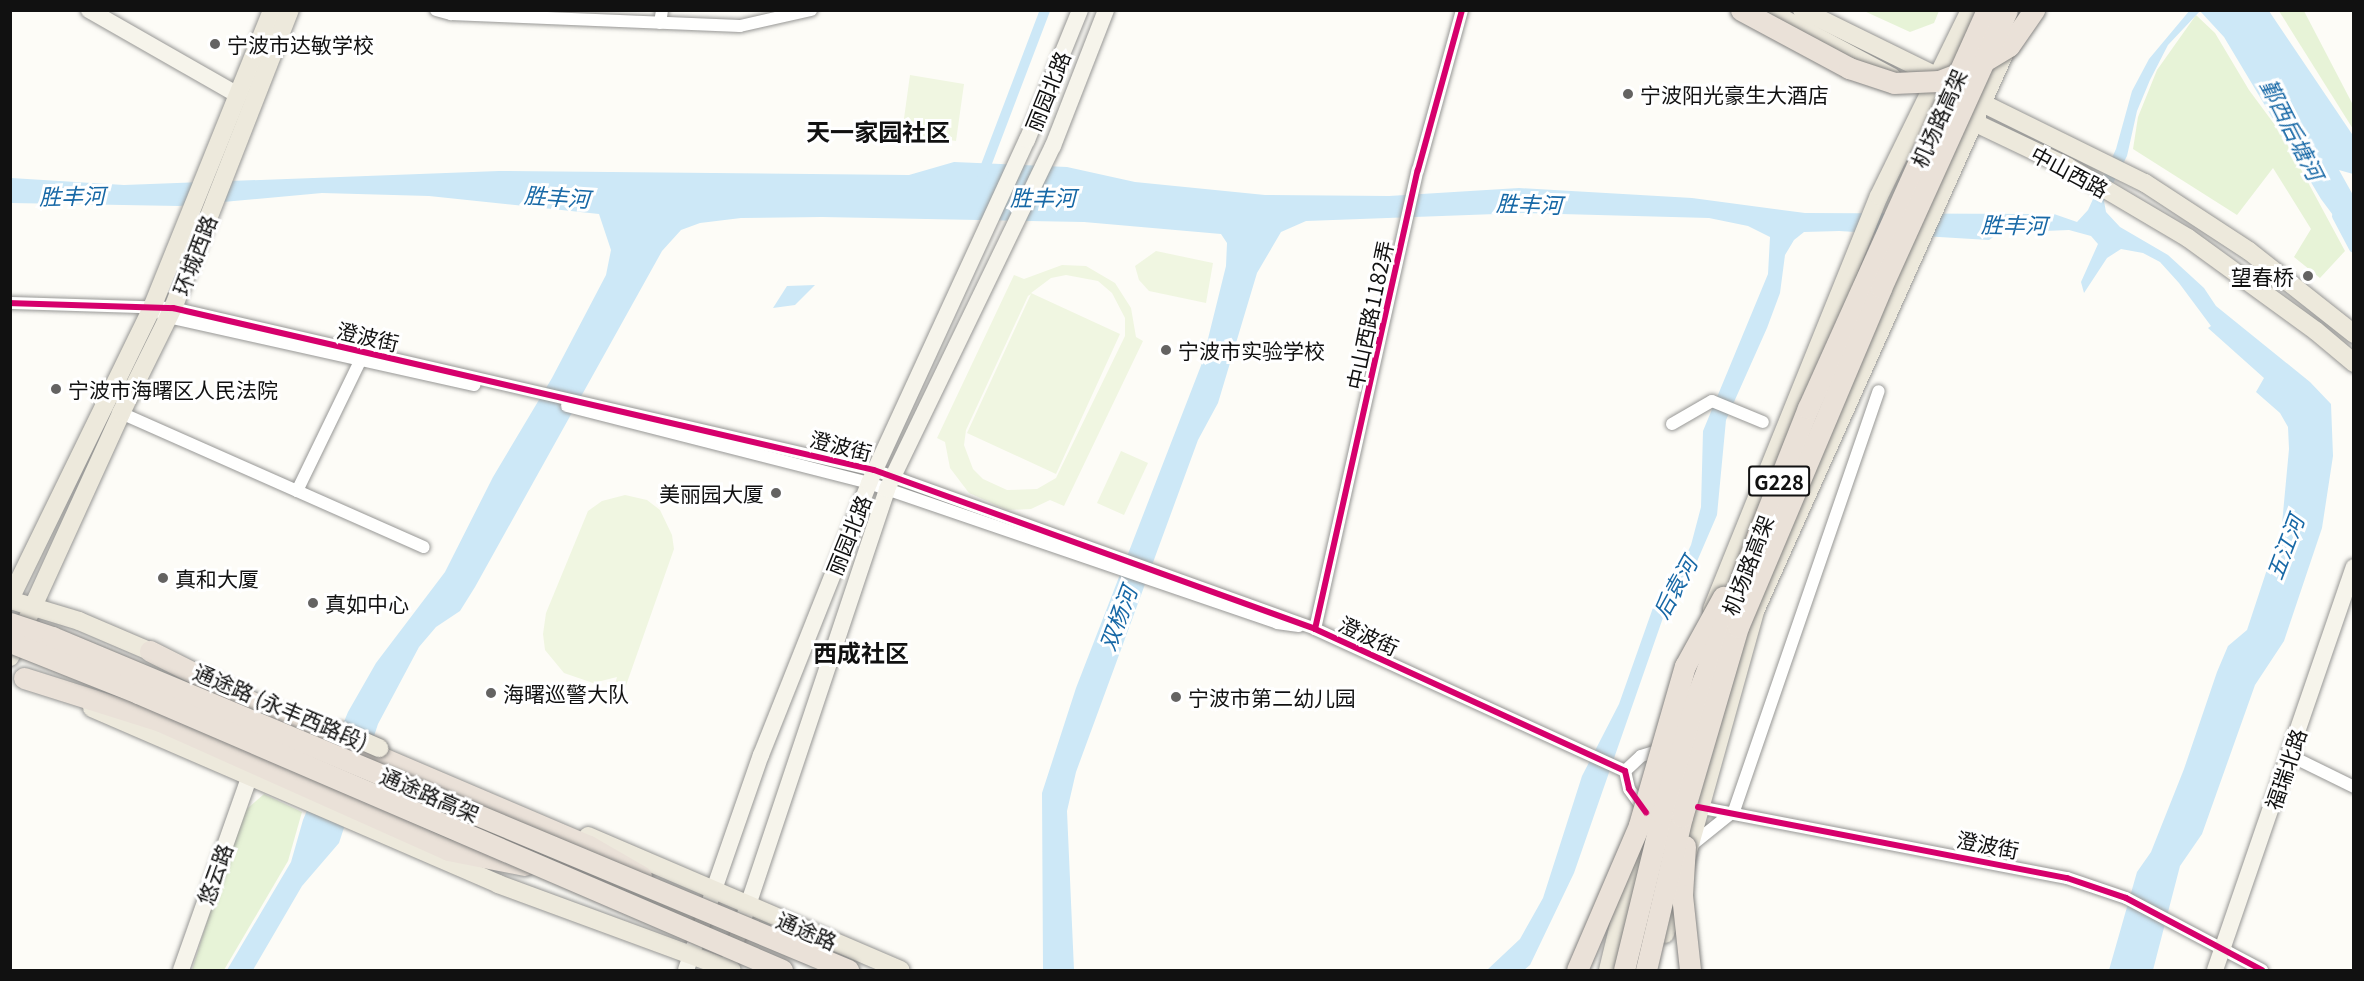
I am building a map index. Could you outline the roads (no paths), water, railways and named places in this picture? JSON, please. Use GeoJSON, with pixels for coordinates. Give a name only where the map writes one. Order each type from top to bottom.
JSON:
{"type":"FeatureCollection","features":[{"type":"Feature","properties":{"kind":"highway"},"geometry":{"type":"LineString","coordinates":[[1741,10],[1849,68],[1894,83],[1939,81],[1971,69],[2009,46],[2034,10]]}},
{"type":"Feature","properties":{"kind":"highway","name":"机场路高架"},"geometry":{"type":"LineString","coordinates":[[1624,970],[1662,814],[1698,693],[1758,534],[1808,408],[1987,10]]}},
{"type":"Feature","properties":{"kind":"highway","name":"机场路高架"},"geometry":{"type":"LineString","coordinates":[[1646,970],[1706,734],[1738,627],[1881,288],[2007,10]]}},
{"type":"Feature","properties":{"kind":"highway"},"geometry":{"type":"LineString","coordinates":[[1577,970],[1639,825],[1685,666],[1758,534]]}},
{"type":"Feature","properties":{"kind":"highway","name":"通途路高架"},"geometry":{"type":"LineString","coordinates":[[10,623],[52,637],[848,970]]}},
{"type":"Feature","properties":{"kind":"highway","name":"通途路高架"},"geometry":{"type":"LineString","coordinates":[[10,642],[138,693],[782,970]]}},
{"type":"Feature","properties":{"kind":"highway"},"geometry":{"type":"LineString","coordinates":[[150,651],[251,702],[589,846],[688,903]]}},
{"type":"Feature","properties":{"kind":"highway"},"geometry":{"type":"LineString","coordinates":[[17,675],[160,721],[447,850],[544,869]]}},
{"type":"Feature","properties":{"kind":"highway"},"geometry":{"type":"LineString","coordinates":[[1690,970],[1682,895],[1685,843],[1706,734]]}},
{"type":"Feature","properties":{"kind":"main road"},"geometry":{"type":"LineString","coordinates":[[89,10],[240,91]]}},
{"type":"Feature","properties":{"kind":"main road"},"geometry":{"type":"LineString","coordinates":[[110,10],[240,91]]}},
{"type":"Feature","properties":{"kind":"main road"},"geometry":{"type":"LineString","coordinates":[[10,599],[151,310],[195,226],[240,91],[272,10]]}},
{"type":"Feature","properties":{"kind":"main road","name":"环城西路"},"geometry":{"type":"LineString","coordinates":[[10,657],[35,607],[121,413],[171,313],[195,226],[238,150],[290,10]]}},
{"type":"Feature","properties":{"kind":"main road","name":"丽园北路"},"geometry":{"type":"LineString","coordinates":[[686,970],[761,755],[872,477],[1027,140],[1080,10]]}},
{"type":"Feature","properties":{"kind":"main road","name":"丽园北路"},"geometry":{"type":"LineString","coordinates":[[728,970],[890,483],[1053,146],[1106,10]]}},
{"type":"Feature","properties":{"kind":"main road","name":"中山西路"},"geometry":{"type":"LineString","coordinates":[[1767,10],[1861,58],[1926,98],[2068,167],[2188,238],[2316,331],[2354,363]]}},
{"type":"Feature","properties":{"kind":"main road","name":"中山西路"},"geometry":{"type":"LineString","coordinates":[[1802,10],[1937,76],[1982,104],[2145,183],[2248,251],[2354,334]]}},
{"type":"Feature","properties":{"kind":"main road"},"geometry":{"type":"LineString","coordinates":[[1608,970],[1646,812],[1688,671],[1861,238],[1879,196],[1970,10]]}},
{"type":"Feature","properties":{"kind":"main road"},"geometry":{"type":"LineString","coordinates":[[1655,970],[1698,807],[1755,611],[2024,10]]}},
{"type":"Feature","properties":{"kind":"main road","name":"福瑞北路"},"geometry":{"type":"LineString","coordinates":[[2215,970],[2354,567]]}},
{"type":"Feature","properties":{"kind":"main road","name":"通途路 (永丰西路段)"},"geometry":{"type":"LineString","coordinates":[[10,599],[150,651],[714,890]]}},
{"type":"Feature","properties":{"kind":"main road"},"geometry":{"type":"LineString","coordinates":[[17,675],[309,805],[498,884],[692,953],[728,970]]}},
{"type":"Feature","properties":{"kind":"main road","name":"悠云路"},"geometry":{"type":"LineString","coordinates":[[181,970],[249,778]]}},
{"type":"Feature","properties":{"kind":"main road","name":"通途路"},"geometry":{"type":"LineString","coordinates":[[714,890],[900,970]]}},
{"type":"Feature","properties":{"kind":"street"},"geometry":{"type":"LineString","coordinates":[[436,10],[661,17],[740,26],[811,10]]}},
{"type":"Feature","properties":{"kind":"street","name":"中山西路1182弄"},"geometry":{"type":"LineString","coordinates":[[1315,629],[1418,170],[1462,10]]}},
{"type":"Feature","properties":{"kind":"street","name":"澄波街"},"geometry":{"type":"LineString","coordinates":[[10,303],[171,313],[584,406],[872,477],[1315,629],[1623,770]]}},
{"type":"Feature","properties":{"kind":"street","name":"澄波街"},"geometry":{"type":"LineString","coordinates":[[171,313],[360,361],[528,393]]}},
{"type":"Feature","properties":{"kind":"street"},"geometry":{"type":"LineString","coordinates":[[297,491],[360,361]]}},
{"type":"Feature","properties":{"kind":"street"},"geometry":{"type":"LineString","coordinates":[[1687,850],[1734,812],[1879,392]]}},
{"type":"Feature","properties":{"kind":"street"},"geometry":{"type":"LineString","coordinates":[[1672,424],[1712,401],[1763,422]]}},
{"type":"Feature","properties":{"kind":"street"},"geometry":{"type":"LineString","coordinates":[[121,413],[424,546]]}},
{"type":"Feature","properties":{"kind":"street"},"geometry":{"type":"LineString","coordinates":[[1646,812],[1629,789],[1623,770],[1641,756],[1665,749]]}},
{"type":"Feature","properties":{"kind":"street"},"geometry":{"type":"LineString","coordinates":[[2289,755],[2354,787]]}},
{"type":"Feature","properties":{"kind":"street","name":"澄波街"},"geometry":{"type":"LineString","coordinates":[[1698,807],[2024,867],[2126,898],[2222,952],[2262,970]]}},
{"type":"Feature","properties":{"kind":"water"},"geometry":{"type":"Polygon","coordinates":[[[2190,10],[2269,11],[2354,137],[2353,174],[2339,170],[2353,195],[2353,242],[2321,199],[2224,37],[2200,11],[2168,45],[2150,80],[2137,111],[2127,156],[2104,201],[2106,212],[2120,227],[2168,255],[2204,288],[2216,306],[2310,382],[2331,404],[2333,456],[2322,528],[2284,641],[2255,685],[2202,834],[2180,866],[2153,970],[2109,970],[2137,872],[2151,852],[2184,769],[2217,672],[2228,646],[2247,630],[2282,524],[2289,449],[2288,427],[2280,413],[2256,392],[2264,378],[2208,328],[2211,326],[2160,262],[2143,253],[2121,249],[2107,258],[2084,293],[2081,282],[2098,244],[2091,236],[2069,230],[1999,233],[1989,240],[1839,231],[1804,232],[1794,240],[1785,255],[1780,293],[1767,328],[1726,420],[1717,515],[1692,573],[1665,612],[1574,873],[1530,965],[1524,970],[1487,970],[1520,939],[1543,898],[1582,776],[1619,704],[1655,602],[1679,570],[1691,545],[1701,507],[1703,431],[1768,274],[1770,237],[1748,226],[1709,218],[1523,213],[1306,221],[1281,232],[1257,273],[1218,403],[1198,440],[1076,772],[1067,811],[1074,970],[1043,970],[1042,793],[1076,688],[1202,363],[1226,266],[1227,243],[1221,234],[1084,222],[822,217],[741,218],[700,223],[681,230],[662,251],[460,611],[436,627],[419,647],[378,724],[339,843],[302,886],[253,970],[227,970],[291,862],[303,820],[348,712],[376,663],[445,572],[493,477],[552,378],[606,275],[611,250],[599,214],[429,196],[322,193],[179,206],[11,203],[11,178],[124,185],[499,171],[909,175],[954,162],[1067,167],[1135,182],[1265,195],[1389,196],[1519,188],[1692,198],[1805,213],[2054,214],[2077,222],[2088,210],[2116,149],[2132,91],[2149,59],[2190,10]]]}},
{"type":"Feature","properties":{"kind":"water"},"geometry":{"type":"Polygon","coordinates":[[[815,285],[795,305],[773,308],[787,286],[815,285]]]}},
{"type":"Feature","properties":{"kind":"waterway"},"geometry":{"type":"LineString","coordinates":[[982,176],[1045,10]]}},
{"type":"Feature","properties":{"kind":"waterway","name":"鄞西后塘河"},"geometry":{"type":"LineString","coordinates":[[2337,216],[2354,248]]}},
{"type":"Feature","properties":{"kind":"place","name":"宁波市达敏学校"},"geometry":{"type":"Point","coordinates":[215,44]}},
{"type":"Feature","properties":{"kind":"place","name":"宁波阳光豪生大酒店"},"geometry":{"type":"Point","coordinates":[1628,94]}},
{"type":"Feature","properties":{"kind":"place","name":"望春桥"},"geometry":{"type":"Point","coordinates":[2308,276]}},
{"type":"Feature","properties":{"kind":"place","name":"宁波市实验学校"},"geometry":{"type":"Point","coordinates":[1166,350]}},
{"type":"Feature","properties":{"kind":"place","name":"宁波市海曙区人民法院"},"geometry":{"type":"Point","coordinates":[56,389]}},
{"type":"Feature","properties":{"kind":"place","name":"美丽园大厦"},"geometry":{"type":"Point","coordinates":[776,493]}},
{"type":"Feature","properties":{"kind":"place","name":"真和大厦"},"geometry":{"type":"Point","coordinates":[163,578]}},
{"type":"Feature","properties":{"kind":"place","name":"真如中心"},"geometry":{"type":"Point","coordinates":[313,603]}},
{"type":"Feature","properties":{"kind":"place","name":"海曙巡警大队"},"geometry":{"type":"Point","coordinates":[491,693]}},
{"type":"Feature","properties":{"kind":"place","name":"宁波市第二幼儿园"},"geometry":{"type":"Point","coordinates":[1176,697]}},
{"type":"Feature","properties":{"kind":"district","name":"天一家园社区"},"geometry":{"type":"Point","coordinates":[878,131]}},
{"type":"Feature","properties":{"kind":"district","name":"西成社区"},"geometry":{"type":"Point","coordinates":[861,652]}},
{"type":"Feature","properties":{"kind":"water label","name":"胜丰河"},"geometry":{"type":"Point","coordinates":[72,195]}},
{"type":"Feature","properties":{"kind":"water label","name":"胜丰河"},"geometry":{"type":"Point","coordinates":[557,196]}},
{"type":"Feature","properties":{"kind":"water label","name":"胜丰河"},"geometry":{"type":"Point","coordinates":[1043,197]}},
{"type":"Feature","properties":{"kind":"water label","name":"胜丰河"},"geometry":{"type":"Point","coordinates":[1529,203]}},
{"type":"Feature","properties":{"kind":"water label","name":"胜丰河"},"geometry":{"type":"Point","coordinates":[2014,224]}},
{"type":"Feature","properties":{"kind":"water label","name":"五江河"},"geometry":{"type":"Point","coordinates":[2284,547]}},
{"type":"Feature","properties":{"kind":"water label","name":"后袁河"},"geometry":{"type":"Point","coordinates":[1674,587]}},
{"type":"Feature","properties":{"kind":"water label","name":"双杨河"},"geometry":{"type":"Point","coordinates":[1117,618]}}]}
